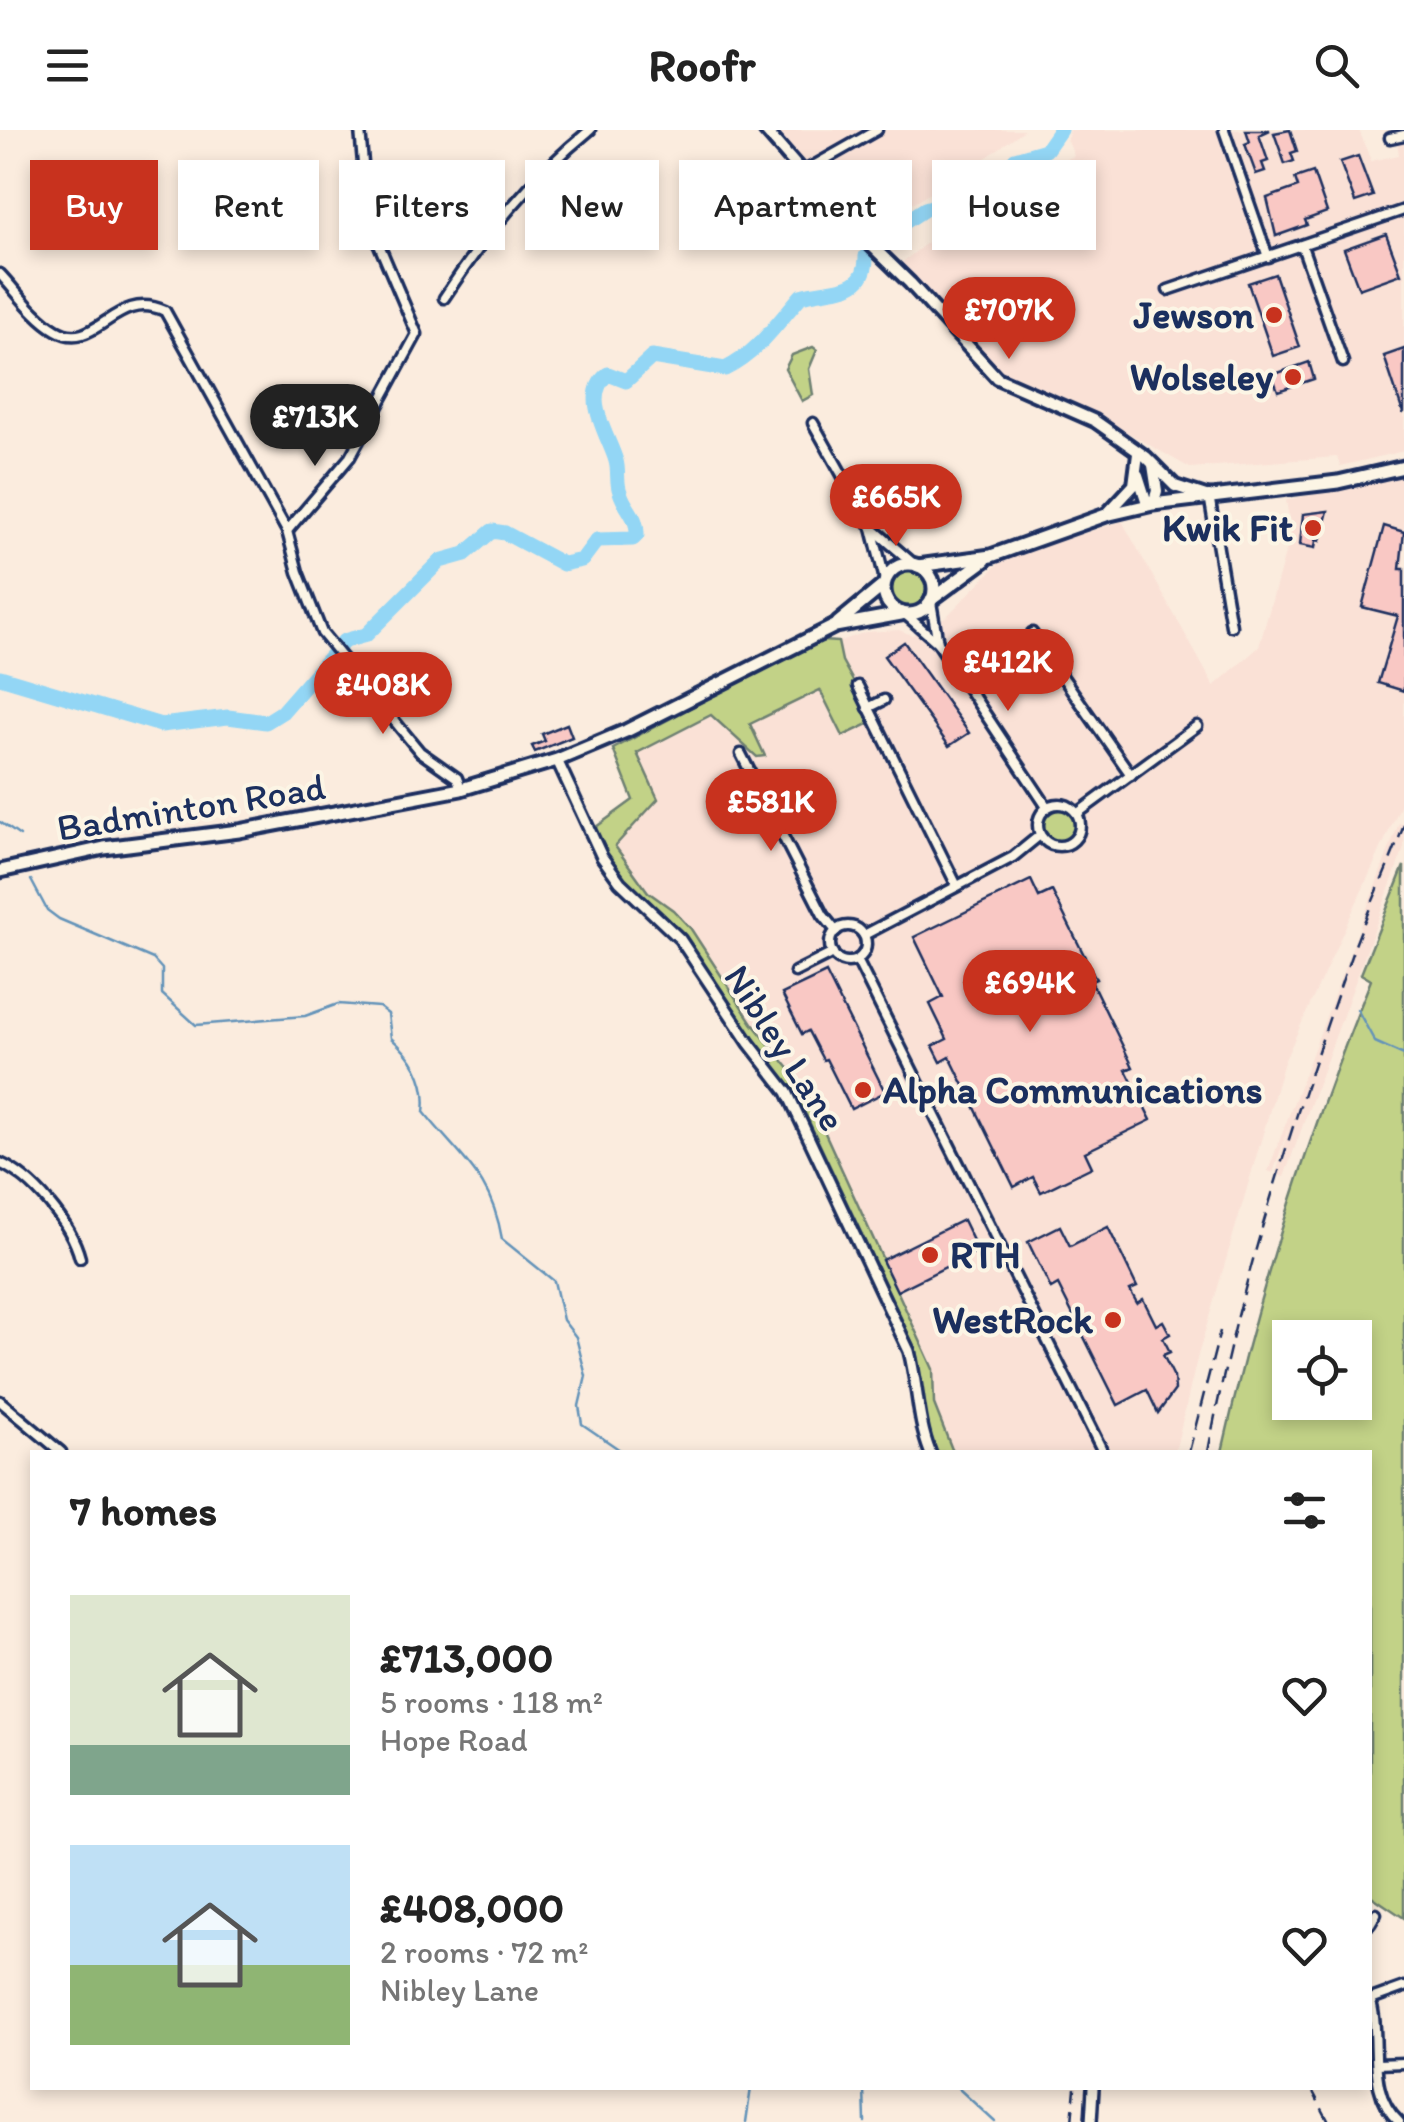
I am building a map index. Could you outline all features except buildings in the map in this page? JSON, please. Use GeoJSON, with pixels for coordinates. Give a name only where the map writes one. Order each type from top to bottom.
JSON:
{"type":"FeatureCollection","features":[{"type":"Feature","properties":{"kind":"main road"},"geometry":{"type":"LineString","coordinates":[[765,130],[791,160]]}},
{"type":"Feature","properties":{"kind":"main road"},"geometry":{"type":"LineString","coordinates":[[878,250],[997,378],[1028,395],[1095,420],[1175,486],[1207,496]]}},
{"type":"Feature","properties":{"kind":"main road"},"geometry":{"type":"LineString","coordinates":[[1138,454],[1138,475],[1146,500],[1154,504]]}},
{"type":"Feature","properties":{"kind":"main road"},"geometry":{"type":"LineString","coordinates":[[1153,464],[1157,491],[1154,504]]}},
{"type":"Feature","properties":{"kind":"main road"},"geometry":{"type":"LineString","coordinates":[[990,556],[922,611],[903,614],[887,602],[884,582],[901,565],[990,556],[1106,515],[1154,504],[1328,483],[1404,467]]}},
{"type":"Feature","properties":{"kind":"main road"},"geometry":{"type":"LineString","coordinates":[[1106,515],[1126,497],[1138,475]]}},
{"type":"Feature","properties":{"kind":"main road"},"geometry":{"type":"LineString","coordinates":[[917,566],[931,577],[931,600]]}},
{"type":"Feature","properties":{"kind":"main road","name":"Badminton Road"},"geometry":{"type":"LineString","coordinates":[[0,872],[104,848],[238,831],[462,789],[557,760],[658,716],[834,626],[884,582]]}},
{"type":"Feature","properties":{"kind":"main road","name":"Badminton Road"},"geometry":{"type":"LineString","coordinates":[[834,626],[903,614]]}},
{"type":"Feature","properties":{"kind":"street"},"geometry":{"type":"LineString","coordinates":[[287,531],[350,457],[417,334],[368,219],[360,130]]}},
{"type":"Feature","properties":{"kind":"street"},"geometry":{"type":"LineString","coordinates":[[444,298],[479,246],[542,170],[590,130]]}},
{"type":"Feature","properties":{"kind":"street"},"geometry":{"type":"LineString","coordinates":[[1224,130],[1268,257]]}},
{"type":"Feature","properties":{"kind":"street"},"geometry":{"type":"LineString","coordinates":[[825,160],[875,131]]}},
{"type":"Feature","properties":{"kind":"street"},"geometry":{"type":"LineString","coordinates":[[1390,137],[1404,135]]}},
{"type":"Feature","properties":{"kind":"street"},"geometry":{"type":"LineString","coordinates":[[1168,290],[1404,210]]}},
{"type":"Feature","properties":{"kind":"street"},"geometry":{"type":"LineString","coordinates":[[1302,246],[1343,362]]}},
{"type":"Feature","properties":{"kind":"street"},"geometry":{"type":"LineString","coordinates":[[0,274],[53,328],[68,335],[88,333],[128,306],[150,304],[165,312],[287,531],[322,633],[420,752],[457,778],[462,789]]}},
{"type":"Feature","properties":{"kind":"street"},"geometry":{"type":"LineString","coordinates":[[813,423],[872,528],[884,582]]}},
{"type":"Feature","properties":{"kind":"street"},"geometry":{"type":"LineString","coordinates":[[1207,496],[1231,626]]}},
{"type":"Feature","properties":{"kind":"street"},"geometry":{"type":"LineString","coordinates":[[872,528],[917,566]]}},
{"type":"Feature","properties":{"kind":"street"},"geometry":{"type":"LineString","coordinates":[[931,600],[938,643]]}},
{"type":"Feature","properties":{"kind":"street"},"geometry":{"type":"LineString","coordinates":[[903,614],[938,643],[1047,806]]}},
{"type":"Feature","properties":{"kind":"street"},"geometry":{"type":"LineString","coordinates":[[1032,633],[1131,775]]}},
{"type":"Feature","properties":{"kind":"street"},"geometry":{"type":"LineString","coordinates":[[858,686],[958,886]]}},
{"type":"Feature","properties":{"kind":"street"},"geometry":{"type":"LineString","coordinates":[[868,708],[884,700]]}},
{"type":"Feature","properties":{"kind":"street"},"geometry":{"type":"LineString","coordinates":[[1078,814],[1197,726]]}},
{"type":"Feature","properties":{"kind":"street"},"geometry":{"type":"LineString","coordinates":[[741,754],[823,915],[836,931]]}},
{"type":"Feature","properties":{"kind":"street","name":"Nibley Lane"},"geometry":{"type":"LineString","coordinates":[[557,760],[602,857],[620,882],[680,939],[802,1118],[909,1351],[917,1378],[922,1430],[929,1450]]}},
{"type":"Feature","properties":{"kind":"street"},"geometry":{"type":"LineString","coordinates":[[1061,803],[1078,814],[1081,825],[1072,842],[1060,846],[1048,843],[1040,835],[1039,816],[1047,806],[1061,803]]}},
{"type":"Feature","properties":{"kind":"street"},"geometry":{"type":"LineString","coordinates":[[864,936],[1013,857],[1040,835]]}},
{"type":"Feature","properties":{"kind":"street"},"geometry":{"type":"LineString","coordinates":[[832,953],[831,939],[836,931],[848,926],[864,936],[866,946],[858,960]]}},
{"type":"Feature","properties":{"kind":"street"},"geometry":{"type":"LineString","coordinates":[[832,953],[846,962],[858,960]]}},
{"type":"Feature","properties":{"kind":"street"},"geometry":{"type":"LineString","coordinates":[[794,972],[832,953]]}},
{"type":"Feature","properties":{"kind":"street"},"geometry":{"type":"LineString","coordinates":[[858,960],[1101,1448]]}},
{"type":"Feature","properties":{"kind":"street"},"geometry":{"type":"LineString","coordinates":[[0,1163],[22,1176],[54,1212],[77,1245],[80,1258]]}},
{"type":"Feature","properties":{"kind":"street"},"geometry":{"type":"LineString","coordinates":[[0,1401],[59,1450]]}},
{"type":"Feature","properties":{"kind":"street"},"geometry":{"type":"LineString","coordinates":[[1372,1921],[1376,1914]]}},
{"type":"Feature","properties":{"kind":"street"},"geometry":{"type":"LineString","coordinates":[[1372,1997],[1404,1987]]}},
{"type":"Feature","properties":{"kind":"street"},"geometry":{"type":"LineString","coordinates":[[1373,2041],[1381,2095],[1399,2122]]}},
{"type":"Feature","properties":{"kind":"street"},"geometry":{"type":"LineString","coordinates":[[1377,2064],[1404,2063]]}},
{"type":"Feature","properties":{"kind":"street"},"geometry":{"type":"LineString","coordinates":[[1091,2122],[1093,2090]]}},
{"type":"Feature","properties":{"kind":"shaded area"},"geometry":{"type":"Polygon","coordinates":[[[776,130],[1024,130],[983,160],[932,160],[932,192],[912,203],[912,160],[803,160],[776,130]]]}},
{"type":"Feature","properties":{"kind":"shaded area"},"geometry":{"type":"Polygon","coordinates":[[[1070,130],[1359,130],[1371,161],[1399,155],[1397,142],[1404,141],[1404,451],[1340,466],[1337,457],[1190,468],[1088,410],[1003,374],[900,264],[932,239],[932,250],[1096,250],[1096,160],[1066,160],[1074,156],[1067,139],[1070,130]]]}},
{"type":"Feature","properties":{"kind":"shaded area"},"geometry":{"type":"Polygon","coordinates":[[[1404,476],[1404,798],[1284,1062],[1198,1355],[1175,1450],[952,1450],[934,1404],[933,1368],[804,1087],[752,1023],[673,910],[648,892],[614,845],[658,799],[637,753],[840,647],[838,642],[866,632],[899,630],[912,635],[947,616],[1002,560],[1122,521],[1214,686],[1259,647],[1291,532],[1286,500],[1404,476]]]}},
{"type":"Feature","properties":{"kind":"shaded area"},"geometry":{"type":"Polygon","coordinates":[[[1399,823],[1404,825],[1404,848],[1284,1177],[1276,1174],[1290,1124],[1273,1173],[1268,1171],[1399,823]]]}},
{"type":"Feature","properties":{"kind":"green space"},"geometry":{"type":"Polygon","coordinates":[[[813,347],[817,350],[809,369],[813,395],[802,401],[785,369],[792,355],[813,347]]]}},
{"type":"Feature","properties":{"kind":"green space"},"geometry":{"type":"Polygon","coordinates":[[[909,571],[923,576],[928,590],[923,604],[909,609],[895,604],[890,590],[895,576],[909,571]]]}},
{"type":"Feature","properties":{"kind":"green space"},"geometry":{"type":"Polygon","coordinates":[[[822,641],[838,642],[842,661],[875,721],[843,736],[820,690],[750,724],[765,756],[757,757],[711,715],[637,753],[658,799],[615,846],[648,892],[691,929],[752,1023],[804,1087],[933,1369],[934,1404],[952,1450],[936,1450],[926,1425],[916,1350],[806,1115],[681,932],[629,884],[600,848],[592,830],[633,800],[613,749],[822,641]]]}},
{"type":"Feature","properties":{"kind":"green space"},"geometry":{"type":"Polygon","coordinates":[[[1060,808],[1072,813],[1077,825],[1072,837],[1060,842],[1048,837],[1043,825],[1048,813],[1060,808]]]}},
{"type":"Feature","properties":{"kind":"green space"},"geometry":{"type":"Polygon","coordinates":[[[1404,866],[1404,1918],[1372,1896],[1372,1450],[1222,1450],[1287,1213],[1371,980],[1361,974],[1404,866]]]}},
{"type":"Feature","properties":{"kind":"waterway"},"geometry":{"type":"LineString","coordinates":[[0,677],[161,725],[228,717],[266,722],[282,712],[344,641],[366,635],[440,561],[465,554],[492,531],[505,533],[563,564],[582,560],[597,540],[633,539],[637,535],[635,523],[620,492],[616,461],[596,405],[596,393],[608,374],[626,381],[652,357],[725,369],[737,363],[801,296],[854,284],[865,269],[866,256],[885,235],[925,209],[970,196],[1004,174],[1015,159],[1046,150],[1060,130]]}},
{"type":"Feature","properties":{"kind":"waterway"},"geometry":{"type":"LineString","coordinates":[[0,822],[20,836]]}},
{"type":"Feature","properties":{"kind":"waterway"},"geometry":{"type":"LineString","coordinates":[[31,880],[47,910],[59,919],[153,959],[162,969],[162,994],[196,1025],[305,1016],[338,1004],[379,1007],[388,1014],[391,1038],[406,1053],[421,1080],[424,1112],[482,1183],[502,1239],[554,1281],[563,1320],[576,1337],[586,1376],[579,1406],[582,1424],[620,1450]]}},
{"type":"Feature","properties":{"kind":"waterway"},"geometry":{"type":"LineString","coordinates":[[1357,1009],[1375,1042],[1404,1055]]}},
{"type":"Feature","properties":{"kind":"waterway"},"geometry":{"type":"LineString","coordinates":[[746,2122],[751,2090]]}},
{"type":"Feature","properties":{"kind":"waterway"},"geometry":{"type":"LineString","coordinates":[[864,2090],[865,2122]]}},
{"type":"Feature","properties":{"kind":"waterway"},"geometry":{"type":"LineString","coordinates":[[960,2090],[995,2122]]}},
{"type":"Feature","properties":{"kind":"railway"},"geometry":{"type":"LineString","coordinates":[[1208,1450],[1252,1263],[1290,1138],[1352,953],[1404,825]]}},
{"type":"Feature","properties":{"kind":"railway"},"geometry":{"type":"LineString","coordinates":[[1190,1450],[1220,1331]]}},
{"type":"Feature","properties":{"kind":"railway"},"geometry":{"type":"LineString","coordinates":[[1072,2122],[1075,2090]]}},
{"type":"Feature","properties":{"kind":"railway"},"geometry":{"type":"LineString","coordinates":[[1312,2090],[1329,2122]]}},
{"type":"Feature","properties":{"kind":"place","name":"Jewson"},"geometry":{"type":"Point","coordinates":[1274,315]}},
{"type":"Feature","properties":{"kind":"place","name":"Wolseley"},"geometry":{"type":"Point","coordinates":[1293,377]}},
{"type":"Feature","properties":{"kind":"place","name":"Kwik Fit"},"geometry":{"type":"Point","coordinates":[1313,528]}},
{"type":"Feature","properties":{"kind":"place","name":"Alpha Communications"},"geometry":{"type":"Point","coordinates":[863,1090]}},
{"type":"Feature","properties":{"kind":"place","name":"RTH"},"geometry":{"type":"Point","coordinates":[930,1255]}},
{"type":"Feature","properties":{"kind":"place","name":"WestRock"},"geometry":{"type":"Point","coordinates":[1113,1320]}}]}
